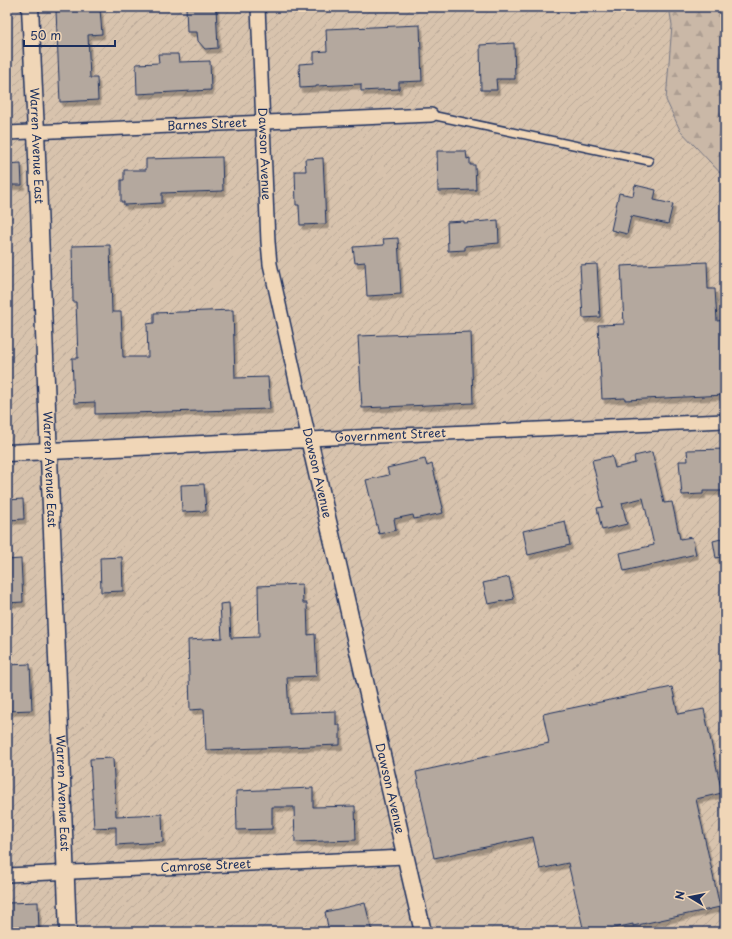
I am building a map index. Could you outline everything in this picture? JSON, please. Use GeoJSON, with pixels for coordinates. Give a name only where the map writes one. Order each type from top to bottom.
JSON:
{"type":"FeatureCollection","features":[{"type":"Feature","properties":{"kind":"street","name":"Warren Avenue East"},"geometry":{"type":"LineString","coordinates":[[30,7],[68,932]]}},
{"type":"Feature","properties":{"kind":"street","name":"Dawson Avenue"},"geometry":{"type":"LineString","coordinates":[[258,7],[270,264],[404,857],[423,932]]}},
{"type":"Feature","properties":{"kind":"street","name":"Barnes Street"},"geometry":{"type":"LineString","coordinates":[[7,133],[431,115]]}},
{"type":"Feature","properties":{"kind":"street","name":"Government Street"},"geometry":{"type":"LineString","coordinates":[[7,453],[725,421]]}},
{"type":"Feature","properties":{"kind":"street","name":"Camrose Street"},"geometry":{"type":"LineString","coordinates":[[7,875],[404,857]]}},
{"type":"Feature","properties":{"kind":"lane"},"geometry":{"type":"LineString","coordinates":[[431,115],[649,161]]}},
{"type":"Feature","properties":{"kind":"shaded area"},"geometry":{"type":"Polygon","coordinates":[[[7,7],[669,7],[672,25],[666,100],[680,130],[725,178],[725,932],[7,932],[7,7]]]}},
{"type":"Feature","properties":{"kind":"green space"},"geometry":{"type":"Polygon","coordinates":[[[669,7],[725,7],[725,178],[680,130],[666,100],[672,25],[669,7]]]}},
{"type":"Feature","properties":{"kind":"building"},"geometry":{"type":"Polygon","coordinates":[[[186,7],[216,7],[218,48],[205,49],[198,41],[197,32],[187,32],[186,7]]]}},
{"type":"Feature","properties":{"kind":"building"},"geometry":{"type":"Polygon","coordinates":[[[100,9],[102,34],[88,35],[90,78],[97,78],[98,100],[60,102],[56,11],[100,9]]]}},
{"type":"Feature","properties":{"kind":"building"},"geometry":{"type":"Polygon","coordinates":[[[420,25],[422,81],[399,82],[399,89],[361,91],[361,84],[300,88],[299,64],[314,63],[314,52],[327,51],[326,29],[420,25]]]}},
{"type":"Feature","properties":{"kind":"building"},"geometry":{"type":"Polygon","coordinates":[[[514,43],[515,79],[496,79],[497,90],[481,90],[480,45],[514,43]]]}},
{"type":"Feature","properties":{"kind":"building"},"geometry":{"type":"Polygon","coordinates":[[[158,54],[178,54],[179,62],[210,61],[211,90],[137,94],[136,64],[159,63],[158,54]]]}},
{"type":"Feature","properties":{"kind":"building"},"geometry":{"type":"Polygon","coordinates":[[[437,151],[466,151],[467,159],[470,158],[470,165],[475,165],[476,190],[438,191],[437,151]]]}},
{"type":"Feature","properties":{"kind":"building"},"geometry":{"type":"Polygon","coordinates":[[[222,157],[223,191],[162,193],[162,203],[124,205],[124,202],[121,202],[121,180],[124,180],[124,170],[146,170],[146,159],[222,157]]]}},
{"type":"Feature","properties":{"kind":"building"},"geometry":{"type":"Polygon","coordinates":[[[323,158],[326,224],[300,225],[299,205],[296,205],[295,171],[306,171],[305,159],[323,158]]]}},
{"type":"Feature","properties":{"kind":"building"},"geometry":{"type":"Polygon","coordinates":[[[21,163],[22,185],[7,185],[7,164],[21,163]]]}},
{"type":"Feature","properties":{"kind":"building"},"geometry":{"type":"Polygon","coordinates":[[[635,185],[656,190],[654,200],[673,204],[668,224],[631,216],[627,234],[611,230],[619,193],[633,196],[635,185]]]}},
{"type":"Feature","properties":{"kind":"building"},"geometry":{"type":"Polygon","coordinates":[[[498,220],[499,243],[465,246],[465,250],[448,251],[447,222],[464,221],[464,223],[498,220]]]}},
{"type":"Feature","properties":{"kind":"building"},"geometry":{"type":"Polygon","coordinates":[[[398,238],[401,294],[367,296],[365,262],[355,263],[353,247],[384,245],[383,239],[398,238]]]}},
{"type":"Feature","properties":{"kind":"building"},"geometry":{"type":"Polygon","coordinates":[[[110,245],[112,312],[121,312],[123,357],[148,357],[147,324],[154,323],[154,313],[233,310],[235,378],[268,377],[270,409],[95,414],[95,402],[74,403],[72,358],[78,358],[76,302],[73,302],[72,246],[110,245]]]}},
{"type":"Feature","properties":{"kind":"building"},"geometry":{"type":"Polygon","coordinates":[[[707,262],[708,289],[715,289],[717,321],[725,320],[725,395],[625,400],[625,398],[602,399],[598,325],[624,324],[621,266],[707,262]]]}},
{"type":"Feature","properties":{"kind":"building"},"geometry":{"type":"Polygon","coordinates":[[[597,264],[600,317],[583,318],[580,265],[597,264]]]}},
{"type":"Feature","properties":{"kind":"building"},"geometry":{"type":"Polygon","coordinates":[[[471,332],[473,403],[362,408],[358,336],[471,332]]]}},
{"type":"Feature","properties":{"kind":"building"},"geometry":{"type":"Polygon","coordinates":[[[725,449],[725,491],[703,491],[703,494],[682,495],[679,461],[688,461],[687,450],[725,449]]]}},
{"type":"Feature","properties":{"kind":"building"},"geometry":{"type":"Polygon","coordinates":[[[652,452],[664,503],[672,502],[680,539],[692,537],[696,554],[624,571],[620,553],[654,545],[643,498],[622,503],[627,524],[602,530],[597,508],[603,507],[592,460],[612,456],[615,468],[635,463],[634,456],[652,452]]]}},
{"type":"Feature","properties":{"kind":"building"},"geometry":{"type":"Polygon","coordinates":[[[425,459],[427,466],[432,464],[443,513],[414,519],[413,515],[394,519],[396,530],[379,534],[366,480],[389,475],[387,468],[425,459]]]}},
{"type":"Feature","properties":{"kind":"building"},"geometry":{"type":"Polygon","coordinates":[[[204,484],[206,511],[182,512],[181,485],[204,484]]]}},
{"type":"Feature","properties":{"kind":"building"},"geometry":{"type":"Polygon","coordinates":[[[23,499],[24,519],[7,520],[7,500],[23,499]]]}},
{"type":"Feature","properties":{"kind":"building"},"geometry":{"type":"Polygon","coordinates":[[[565,521],[570,545],[528,555],[523,531],[565,521]]]}},
{"type":"Feature","properties":{"kind":"building"},"geometry":{"type":"Polygon","coordinates":[[[725,538],[725,556],[716,558],[713,541],[725,538]]]}},
{"type":"Feature","properties":{"kind":"building"},"geometry":{"type":"Polygon","coordinates":[[[122,557],[123,591],[101,592],[100,558],[122,557]]]}},
{"type":"Feature","properties":{"kind":"building"},"geometry":{"type":"Polygon","coordinates":[[[21,559],[23,602],[7,603],[7,560],[21,559]]]}},
{"type":"Feature","properties":{"kind":"building"},"geometry":{"type":"Polygon","coordinates":[[[509,577],[514,599],[488,604],[483,583],[509,577]]]}},
{"type":"Feature","properties":{"kind":"building"},"geometry":{"type":"Polygon","coordinates":[[[302,584],[303,603],[307,603],[308,635],[315,634],[317,676],[287,677],[289,713],[336,711],[336,725],[340,725],[340,745],[206,750],[204,709],[190,710],[188,640],[222,638],[220,604],[229,603],[231,638],[259,637],[258,586],[302,584]]]}},
{"type":"Feature","properties":{"kind":"building"},"geometry":{"type":"Polygon","coordinates":[[[30,664],[32,710],[7,711],[7,665],[30,664]]]}},
{"type":"Feature","properties":{"kind":"building"},"geometry":{"type":"Polygon","coordinates":[[[672,687],[678,714],[704,709],[722,793],[696,799],[720,907],[633,926],[633,924],[596,932],[584,932],[568,863],[540,869],[533,837],[434,858],[416,772],[549,743],[543,714],[672,687]]]}},
{"type":"Feature","properties":{"kind":"building"},"geometry":{"type":"Polygon","coordinates":[[[113,758],[116,816],[162,814],[163,842],[116,845],[116,827],[94,828],[90,759],[113,758]]]}},
{"type":"Feature","properties":{"kind":"building"},"geometry":{"type":"Polygon","coordinates":[[[313,788],[313,807],[355,806],[356,840],[295,842],[294,807],[272,807],[272,829],[237,830],[236,791],[313,788]]]}},
{"type":"Feature","properties":{"kind":"building"},"geometry":{"type":"Polygon","coordinates":[[[38,902],[39,932],[7,932],[7,903],[38,902]]]}},
{"type":"Feature","properties":{"kind":"building"},"geometry":{"type":"Polygon","coordinates":[[[365,903],[372,932],[329,932],[325,912],[365,903]]]}}]}
